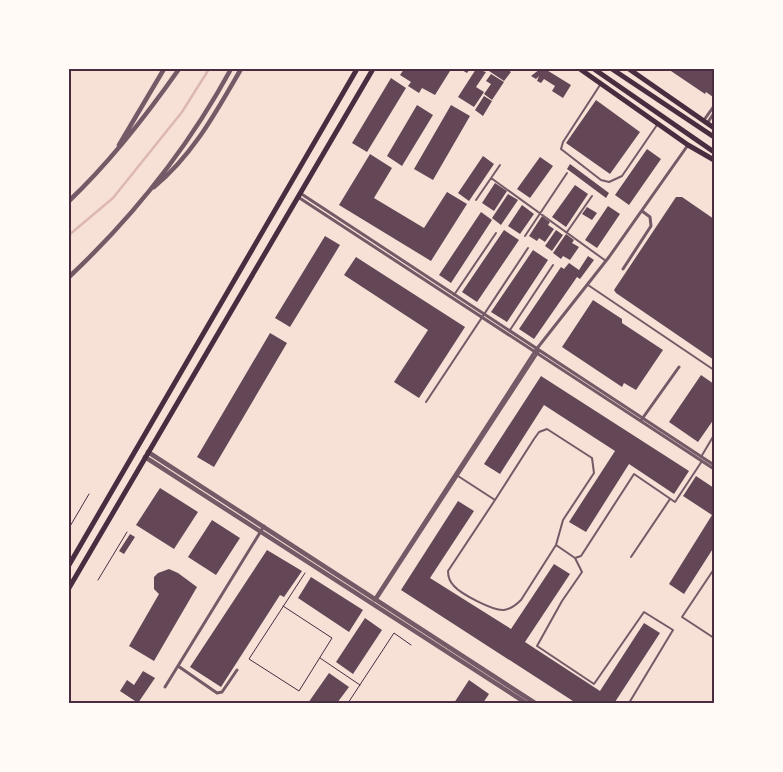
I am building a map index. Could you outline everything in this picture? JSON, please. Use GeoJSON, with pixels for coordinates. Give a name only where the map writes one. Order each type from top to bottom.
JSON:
{"type":"FeatureCollection","features":[{"type":"Feature","properties":{"kind":"main road"},"geometry":{"type":"LineString","coordinates":[[69,565],[357,69]]}},
{"type":"Feature","properties":{"kind":"main road"},"geometry":{"type":"LineString","coordinates":[[69,588],[373,69]]}},
{"type":"Feature","properties":{"kind":"main road"},"geometry":{"type":"LineString","coordinates":[[580,69],[688,145],[714,160]]}},
{"type":"Feature","properties":{"kind":"main road"},"geometry":{"type":"LineString","coordinates":[[594,69],[714,152]]}},
{"type":"Feature","properties":{"kind":"main road"},"geometry":{"type":"LineString","coordinates":[[612,69],[714,137]]}},
{"type":"Feature","properties":{"kind":"main road"},"geometry":{"type":"LineString","coordinates":[[629,69],[714,128]]}},
{"type":"Feature","properties":{"kind":"street"},"geometry":{"type":"LineString","coordinates":[[110,158],[164,69]]}},
{"type":"Feature","properties":{"kind":"street"},"geometry":{"type":"LineString","coordinates":[[69,200],[144,120],[179,69]]}},
{"type":"Feature","properties":{"kind":"street"},"geometry":{"type":"LineString","coordinates":[[70,274],[100,247],[173,160],[217,94],[231,69]]}},
{"type":"Feature","properties":{"kind":"street"},"geometry":{"type":"LineString","coordinates":[[147,193],[169,175],[188,154],[212,120],[241,69]]}},
{"type":"Feature","properties":{"kind":"street"},"geometry":{"type":"LineString","coordinates":[[706,121],[714,106]]}},
{"type":"Feature","properties":{"kind":"street"},"geometry":{"type":"LineString","coordinates":[[706,121],[714,113]]}},
{"type":"Feature","properties":{"kind":"street"},"geometry":{"type":"LineString","coordinates":[[375,601],[537,351],[606,261],[688,145]]}},
{"type":"Feature","properties":{"kind":"street"},"geometry":{"type":"LineString","coordinates":[[299,195],[714,465]]}},
{"type":"Feature","properties":{"kind":"street"},"geometry":{"type":"LineString","coordinates":[[623,269],[651,226],[650,217],[642,210]]}},
{"type":"Feature","properties":{"kind":"street"},"geometry":{"type":"LineString","coordinates":[[643,419],[679,367]]}},
{"type":"Feature","properties":{"kind":"street"},"geometry":{"type":"LineString","coordinates":[[643,419],[714,469]]}},
{"type":"Feature","properties":{"kind":"street"},"geometry":{"type":"LineString","coordinates":[[147,455],[264,526],[526,703]]}},
{"type":"Feature","properties":{"kind":"street"},"geometry":{"type":"LineString","coordinates":[[147,455],[261,531],[535,703]]}},
{"type":"Feature","properties":{"kind":"street"},"geometry":{"type":"LineString","coordinates":[[165,688],[264,526]]}},
{"type":"Feature","properties":{"kind":"street"},"geometry":{"type":"LineString","coordinates":[[178,666],[217,693],[225,688],[237,670]]}},
{"type":"Feature","properties":{"kind":"lane"},"geometry":{"type":"LineString","coordinates":[[602,84],[563,142],[561,149],[601,180],[609,182],[622,176],[658,123]]}},
{"type":"Feature","properties":{"kind":"lane"},"geometry":{"type":"LineString","coordinates":[[476,200],[500,165]]}},
{"type":"Feature","properties":{"kind":"lane"},"geometry":{"type":"LineString","coordinates":[[525,236],[566,173]]}},
{"type":"Feature","properties":{"kind":"lane"},"geometry":{"type":"LineString","coordinates":[[491,178],[606,261]]}},
{"type":"Feature","properties":{"kind":"lane"},"geometry":{"type":"LineString","coordinates":[[567,232],[592,196]]}},
{"type":"Feature","properties":{"kind":"lane"},"geometry":{"type":"LineString","coordinates":[[454,296],[496,233]]}},
{"type":"Feature","properties":{"kind":"lane"},"geometry":{"type":"LineString","coordinates":[[426,402],[482,314],[528,248]]}},
{"type":"Feature","properties":{"kind":"lane"},"geometry":{"type":"LineString","coordinates":[[509,332],[553,265]]}},
{"type":"Feature","properties":{"kind":"lane"},"geometry":{"type":"LineString","coordinates":[[588,284],[714,370]]}},
{"type":"Feature","properties":{"kind":"lane"},"geometry":{"type":"LineString","coordinates":[[547,429],[592,458],[594,473],[563,520],[556,545],[521,600],[513,608],[503,610],[492,609],[454,586],[448,576],[448,571],[495,500],[539,432],[547,429]]}},
{"type":"Feature","properties":{"kind":"lane"},"geometry":{"type":"LineString","coordinates":[[575,558],[581,556],[634,474],[675,502],[702,461],[701,456],[714,435]]}},
{"type":"Feature","properties":{"kind":"lane"},"geometry":{"type":"LineString","coordinates":[[457,476],[495,500]]}},
{"type":"Feature","properties":{"kind":"lane"},"geometry":{"type":"LineString","coordinates":[[631,557],[670,499]]}},
{"type":"Feature","properties":{"kind":"lane"},"geometry":{"type":"LineString","coordinates":[[556,545],[575,558],[582,572],[562,601],[537,646],[594,684],[644,612],[673,630],[629,703]]}},
{"type":"Feature","properties":{"kind":"lane"},"geometry":{"type":"LineString","coordinates":[[714,569],[682,617],[714,638]]}},
{"type":"Feature","properties":{"kind":"path"},"geometry":{"type":"LineString","coordinates":[[69,528],[89,494]]}},
{"type":"Feature","properties":{"kind":"path"},"geometry":{"type":"LineString","coordinates":[[98,580],[127,532]]}},
{"type":"Feature","properties":{"kind":"path"},"geometry":{"type":"LineString","coordinates":[[283,606],[332,638],[299,691],[249,659],[283,606],[305,573]]}},
{"type":"Feature","properties":{"kind":"path"},"geometry":{"type":"LineString","coordinates":[[348,703],[394,633],[411,645]]}},
{"type":"Feature","properties":{"kind":"path"},"geometry":{"type":"LineString","coordinates":[[320,658],[360,685]]}},
{"type":"Feature","properties":{"kind":"building"},"geometry":{"type":"Polygon","coordinates":[[[404,69],[445,69],[450,71],[435,95],[422,88],[419,93],[408,86],[411,82],[400,75],[404,69]]]}},
{"type":"Feature","properties":{"kind":"building"},"geometry":{"type":"Polygon","coordinates":[[[460,69],[470,69],[467,73],[460,69]]]}},
{"type":"Feature","properties":{"kind":"building"},"geometry":{"type":"Polygon","coordinates":[[[476,69],[486,72],[476,87],[484,92],[474,107],[458,97],[476,69]]]}},
{"type":"Feature","properties":{"kind":"building"},"geometry":{"type":"Polygon","coordinates":[[[486,69],[507,69],[511,72],[504,81],[486,69]]]}},
{"type":"Feature","properties":{"kind":"building"},"geometry":{"type":"Polygon","coordinates":[[[540,69],[545,69],[571,85],[563,98],[552,91],[555,86],[544,79],[541,83],[537,81],[539,76],[536,79],[531,76],[540,69]]]}},
{"type":"Feature","properties":{"kind":"building"},"geometry":{"type":"Polygon","coordinates":[[[668,69],[714,70],[713,97],[706,92],[705,94],[668,69]]]}},
{"type":"Feature","properties":{"kind":"building"},"geometry":{"type":"Polygon","coordinates":[[[491,74],[504,82],[492,100],[484,94],[491,84],[486,81],[491,74]]]}},
{"type":"Feature","properties":{"kind":"building"},"geometry":{"type":"Polygon","coordinates":[[[391,78],[406,88],[367,152],[352,143],[391,78]]]}},
{"type":"Feature","properties":{"kind":"building"},"geometry":{"type":"Polygon","coordinates":[[[484,96],[492,101],[483,116],[475,110],[484,96]]]}},
{"type":"Feature","properties":{"kind":"building"},"geometry":{"type":"Polygon","coordinates":[[[596,100],[640,132],[610,174],[566,143],[596,100]]]}},
{"type":"Feature","properties":{"kind":"building"},"geometry":{"type":"Polygon","coordinates":[[[417,105],[433,115],[402,166],[387,156],[417,105]]]}},
{"type":"Feature","properties":{"kind":"building"},"geometry":{"type":"Polygon","coordinates":[[[451,105],[470,116],[433,180],[414,169],[451,105]]]}},
{"type":"Feature","properties":{"kind":"building"},"geometry":{"type":"Polygon","coordinates":[[[647,149],[661,159],[629,205],[615,195],[647,149]]]}},
{"type":"Feature","properties":{"kind":"building"},"geometry":{"type":"Polygon","coordinates":[[[370,154],[392,168],[374,198],[424,228],[447,192],[467,204],[431,261],[339,205],[370,154]]]}},
{"type":"Feature","properties":{"kind":"building"},"geometry":{"type":"Polygon","coordinates":[[[483,156],[494,164],[469,201],[458,193],[483,156]]]}},
{"type":"Feature","properties":{"kind":"building"},"geometry":{"type":"Polygon","coordinates":[[[540,157],[553,166],[530,198],[517,189],[540,157]]]}},
{"type":"Feature","properties":{"kind":"building"},"geometry":{"type":"Polygon","coordinates":[[[570,164],[609,193],[606,198],[567,169],[570,164]]]}},
{"type":"Feature","properties":{"kind":"building"},"geometry":{"type":"Polygon","coordinates":[[[495,183],[507,191],[494,211],[482,203],[495,183]]]}},
{"type":"Feature","properties":{"kind":"building"},"geometry":{"type":"Polygon","coordinates":[[[575,185],[588,194],[566,227],[552,217],[575,185]]]}},
{"type":"Feature","properties":{"kind":"building"},"geometry":{"type":"Polygon","coordinates":[[[508,194],[518,200],[501,225],[492,218],[508,194]]]}},
{"type":"Feature","properties":{"kind":"building"},"geometry":{"type":"Polygon","coordinates":[[[676,197],[682,197],[714,219],[714,360],[614,290],[676,197]]]}},
{"type":"Feature","properties":{"kind":"building"},"geometry":{"type":"Polygon","coordinates":[[[522,205],[534,214],[520,234],[508,226],[522,205]]]}},
{"type":"Feature","properties":{"kind":"building"},"geometry":{"type":"Polygon","coordinates":[[[608,206],[620,214],[597,248],[585,240],[608,206]]]}},
{"type":"Feature","properties":{"kind":"building"},"geometry":{"type":"Polygon","coordinates":[[[587,207],[597,213],[592,220],[582,214],[587,207]]]}},
{"type":"Feature","properties":{"kind":"building"},"geometry":{"type":"Polygon","coordinates":[[[481,212],[492,220],[451,283],[439,275],[481,212]]]}},
{"type":"Feature","properties":{"kind":"building"},"geometry":{"type":"Polygon","coordinates":[[[542,216],[550,222],[548,225],[554,229],[545,242],[539,238],[537,241],[529,236],[542,216]]]}},
{"type":"Feature","properties":{"kind":"building"},"geometry":{"type":"Polygon","coordinates":[[[504,230],[519,240],[477,302],[462,292],[504,230]]]}},
{"type":"Feature","properties":{"kind":"building"},"geometry":{"type":"Polygon","coordinates":[[[556,230],[563,235],[552,251],[545,246],[556,230]]]}},
{"type":"Feature","properties":{"kind":"building"},"geometry":{"type":"Polygon","coordinates":[[[566,234],[574,240],[572,243],[579,247],[570,260],[563,256],[561,259],[553,253],[566,234]]]}},
{"type":"Feature","properties":{"kind":"building"},"geometry":{"type":"Polygon","coordinates":[[[325,236],[340,245],[290,327],[275,318],[325,236]]]}},
{"type":"Feature","properties":{"kind":"building"},"geometry":{"type":"Polygon","coordinates":[[[533,250],[548,260],[507,322],[491,312],[533,250]]]}},
{"type":"Feature","properties":{"kind":"building"},"geometry":{"type":"Polygon","coordinates":[[[588,256],[594,260],[580,279],[577,277],[534,339],[519,329],[561,267],[564,269],[569,263],[579,270],[588,256]]]}},
{"type":"Feature","properties":{"kind":"building"},"geometry":{"type":"Polygon","coordinates":[[[356,257],[465,327],[419,398],[394,382],[428,330],[344,275],[356,257]]]}},
{"type":"Feature","properties":{"kind":"building"},"geometry":{"type":"Polygon","coordinates":[[[593,300],[622,319],[622,323],[663,350],[636,390],[624,383],[622,387],[562,347],[593,300]]]}},
{"type":"Feature","properties":{"kind":"building"},"geometry":{"type":"Polygon","coordinates":[[[270,333],[287,343],[214,467],[197,457],[270,333]]]}},
{"type":"Feature","properties":{"kind":"building"},"geometry":{"type":"Polygon","coordinates":[[[701,375],[714,384],[714,419],[698,442],[669,422],[701,375]]]}},
{"type":"Feature","properties":{"kind":"building"},"geometry":{"type":"Polygon","coordinates":[[[541,376],[689,471],[674,494],[629,464],[586,532],[569,522],[615,451],[544,405],[500,474],[484,464],[541,376]]]}},
{"type":"Feature","properties":{"kind":"building"},"geometry":{"type":"Polygon","coordinates":[[[696,476],[714,488],[714,547],[684,594],[669,584],[712,515],[683,496],[696,476]]]}},
{"type":"Feature","properties":{"kind":"building"},"geometry":{"type":"Polygon","coordinates":[[[160,488],[198,512],[174,549],[136,525],[160,488]]]}},
{"type":"Feature","properties":{"kind":"building"},"geometry":{"type":"Polygon","coordinates":[[[458,501],[474,511],[430,578],[511,629],[554,564],[570,574],[525,642],[600,691],[644,623],[660,633],[615,702],[618,703],[576,703],[401,590],[458,501]]]}},
{"type":"Feature","properties":{"kind":"building"},"geometry":{"type":"Polygon","coordinates":[[[212,520],[240,538],[216,575],[188,557],[212,520]]]}},
{"type":"Feature","properties":{"kind":"building"},"geometry":{"type":"Polygon","coordinates":[[[130,534],[135,537],[124,554],[119,551],[130,534]]]}},
{"type":"Feature","properties":{"kind":"building"},"geometry":{"type":"Polygon","coordinates":[[[267,550],[302,571],[284,597],[280,595],[221,687],[190,667],[267,550]]]}},
{"type":"Feature","properties":{"kind":"building"},"geometry":{"type":"Polygon","coordinates":[[[169,569],[178,573],[197,587],[154,661],[129,646],[159,594],[154,589],[154,577],[158,573],[169,569]]]}},
{"type":"Feature","properties":{"kind":"building"},"geometry":{"type":"Polygon","coordinates":[[[311,577],[363,610],[349,632],[298,598],[311,577]]]}},
{"type":"Feature","properties":{"kind":"building"},"geometry":{"type":"Polygon","coordinates":[[[365,618],[382,630],[353,674],[336,662],[365,618]]]}},
{"type":"Feature","properties":{"kind":"building"},"geometry":{"type":"Polygon","coordinates":[[[143,671],[155,678],[138,703],[120,691],[127,680],[134,685],[143,671]]]}},
{"type":"Feature","properties":{"kind":"building"},"geometry":{"type":"Polygon","coordinates":[[[329,673],[349,687],[337,703],[308,703],[329,673]]]}},
{"type":"Feature","properties":{"kind":"building"},"geometry":{"type":"Polygon","coordinates":[[[469,680],[489,694],[483,703],[454,703],[469,680]]]}},
{"type":"Feature","properties":{"kind":"waterway"},"geometry":{"type":"LineString","coordinates":[[69,235],[113,198],[182,112],[209,69]]}}]}
